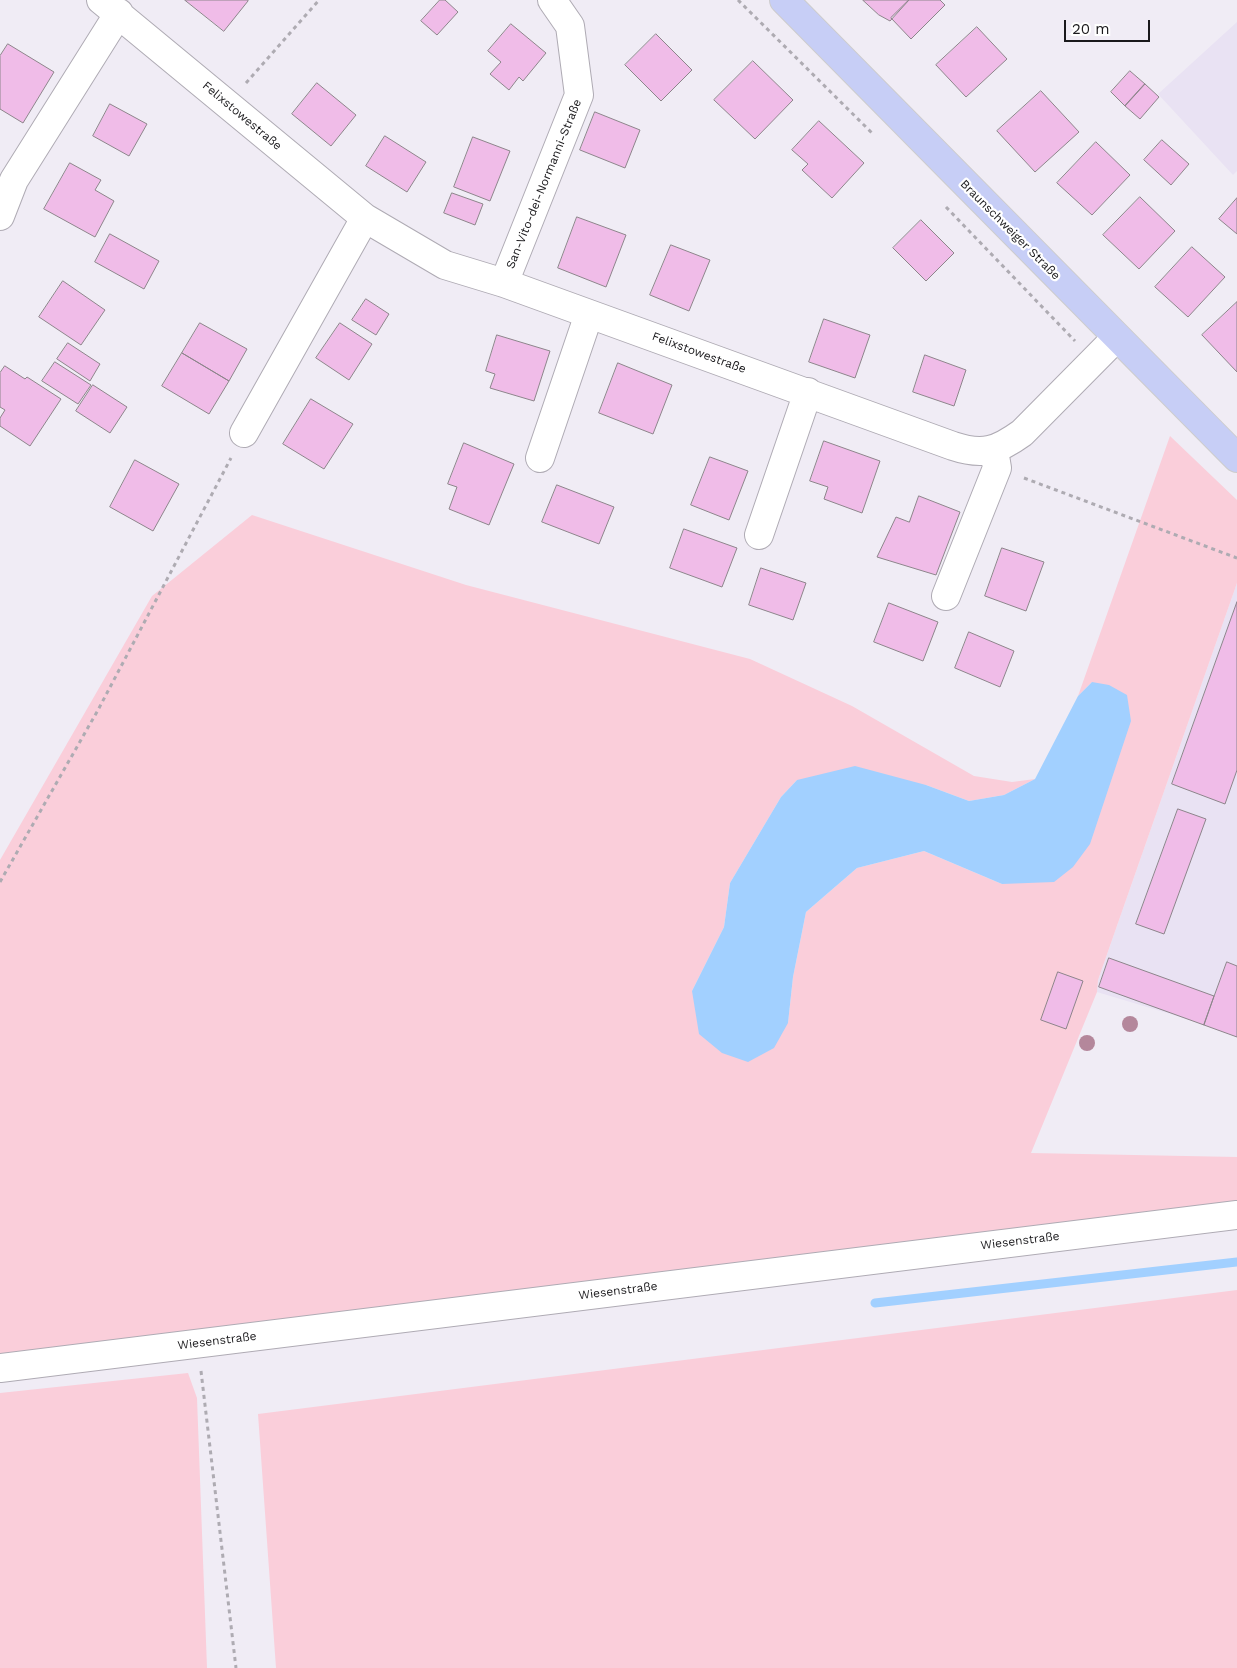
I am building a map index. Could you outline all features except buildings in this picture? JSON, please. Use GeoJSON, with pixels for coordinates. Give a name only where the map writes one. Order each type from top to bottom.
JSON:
{"type":"FeatureCollection","features":[{"type":"Feature","properties":{"kind":"main road","name":"Braunschweiger Straße"},"geometry":{"type":"LineString","coordinates":[[784,0],[1116,338],[1237,458]]}},
{"type":"Feature","properties":{"kind":"street","name":"San-Vito-dei-Normanni-Straße"},"geometry":{"type":"LineString","coordinates":[[504,283],[580,94],[570,26],[552,0]]}},
{"type":"Feature","properties":{"kind":"street","name":"Felixstowestraße"},"geometry":{"type":"LineString","coordinates":[[0,216],[14,180],[110,6],[365,218],[445,265],[504,283],[953,446],[979,452],[996,459]]}},
{"type":"Feature","properties":{"kind":"street"},"geometry":{"type":"LineString","coordinates":[[244,433],[365,218]]}},
{"type":"Feature","properties":{"kind":"street"},"geometry":{"type":"LineString","coordinates":[[540,458],[590,314]]}},
{"type":"Feature","properties":{"kind":"street"},"geometry":{"type":"LineString","coordinates":[[946,596],[996,459],[1006,444],[1022,433],[1116,338]]}},
{"type":"Feature","properties":{"kind":"street"},"geometry":{"type":"LineString","coordinates":[[759,535],[808,392]]}},
{"type":"Feature","properties":{"kind":"street","name":"Wiesenstraße"},"geometry":{"type":"LineString","coordinates":[[0,1368],[1237,1215]]}},
{"type":"Feature","properties":{"kind":"path"},"geometry":{"type":"LineString","coordinates":[[228,104],[319,0]]}},
{"type":"Feature","properties":{"kind":"path"},"geometry":{"type":"LineString","coordinates":[[738,0],[879,140]]}},
{"type":"Feature","properties":{"kind":"path"},"geometry":{"type":"LineString","coordinates":[[941,203],[1094,360]]}},
{"type":"Feature","properties":{"kind":"path"},"geometry":{"type":"LineString","coordinates":[[0,882],[98,710],[244,433]]}},
{"type":"Feature","properties":{"kind":"path"},"geometry":{"type":"LineString","coordinates":[[996,459],[1237,558]]}},
{"type":"Feature","properties":{"kind":"path"},"geometry":{"type":"LineString","coordinates":[[198,1343],[236,1668]]}},
{"type":"Feature","properties":{"kind":"shaded area"},"geometry":{"type":"Polygon","coordinates":[[[1237,22],[1237,171],[1233,175],[1158,94],[1237,22]]]}},
{"type":"Feature","properties":{"kind":"shaded area"},"geometry":{"type":"Polygon","coordinates":[[[1170,436],[1237,500],[1237,583],[1098,980],[1097,992],[1031,1153],[1237,1157],[1237,1210],[0,1363],[0,860],[152,596],[252,515],[466,585],[750,659],[852,706],[974,776],[1012,782],[1035,779],[1004,795],[969,801],[926,785],[797,780],[781,797],[730,883],[724,927],[692,991],[788,1023],[793,977],[806,912],[857,868],[924,851],[1002,884],[1092,682],[1078,696],[1170,436]]]}},
{"type":"Feature","properties":{"kind":"shaded area"},"geometry":{"type":"Polygon","coordinates":[[[1237,583],[1237,1034],[1097,992],[1098,980],[1237,583]]]}},
{"type":"Feature","properties":{"kind":"shaded area"},"geometry":{"type":"Polygon","coordinates":[[[1237,1290],[1237,1668],[276,1668],[258,1414],[1237,1290]]]}},
{"type":"Feature","properties":{"kind":"shaded area"},"geometry":{"type":"Polygon","coordinates":[[[188,1373],[197,1398],[207,1668],[0,1668],[0,1393],[188,1373]]]}},
{"type":"Feature","properties":{"kind":"water"},"geometry":{"type":"Polygon","coordinates":[[[1092,682],[1109,685],[1127,695],[1131,721],[1090,844],[1073,867],[1054,882],[1002,884],[924,851],[857,868],[806,912],[793,977],[788,1023],[774,1048],[748,1062],[722,1053],[699,1034],[692,991],[724,927],[730,883],[781,797],[797,780],[855,766],[926,785],[969,801],[1004,795],[1035,779],[1078,696],[1092,682]]]}},
{"type":"Feature","properties":{"kind":"waterway"},"geometry":{"type":"LineString","coordinates":[[875,1303],[1237,1262]]}}]}
